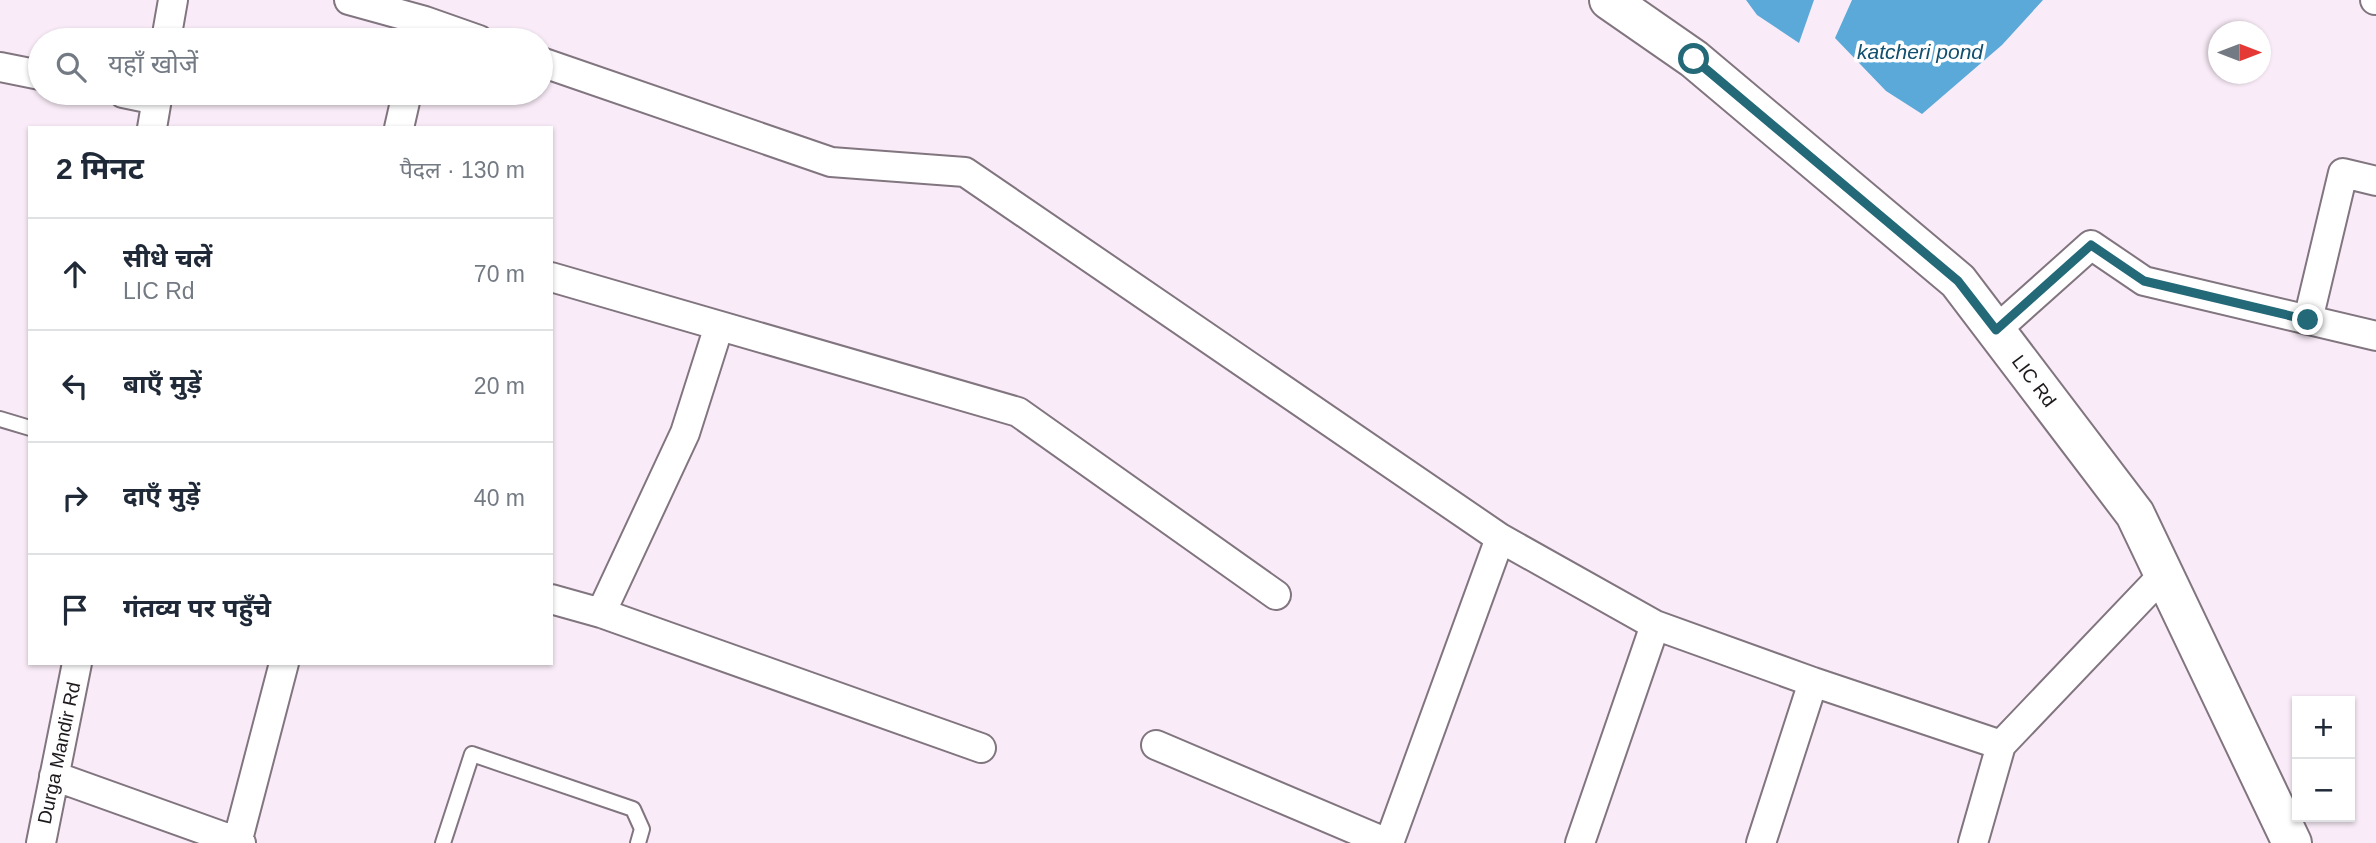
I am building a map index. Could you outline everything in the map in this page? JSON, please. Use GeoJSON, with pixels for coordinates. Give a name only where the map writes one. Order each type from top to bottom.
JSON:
{"type":"FeatureCollection","features":[{"type":"Feature","properties":{"kind":"main road","name":"LIC Rd"},"geometry":{"type":"LineString","coordinates":[[1609,0],[1694,59],[1958,281],[2135,514],[2292,843]]}},
{"type":"Feature","properties":{"kind":"street"},"geometry":{"type":"LineString","coordinates":[[168,28],[173,0]]}},
{"type":"Feature","properties":{"kind":"street"},"geometry":{"type":"LineString","coordinates":[[349,0],[416,28]]}},
{"type":"Feature","properties":{"kind":"street"},"geometry":{"type":"LineString","coordinates":[[553,66],[831,162],[965,172],[1500,538],[1655,625],[2001,745]]}},
{"type":"Feature","properties":{"kind":"street"},"geometry":{"type":"LineString","coordinates":[[0,67],[28,73]]}},
{"type":"Feature","properties":{"kind":"street"},"geometry":{"type":"LineString","coordinates":[[152,126],[156,105]]}},
{"type":"Feature","properties":{"kind":"street"},"geometry":{"type":"LineString","coordinates":[[399,126],[404,105]]}},
{"type":"Feature","properties":{"kind":"street"},"geometry":{"type":"LineString","coordinates":[[2308,320],[2343,173],[2376,181]]}},
{"type":"Feature","properties":{"kind":"street"},"geometry":{"type":"LineString","coordinates":[[1996,330],[2091,245],[2144,281],[2376,336]]}},
{"type":"Feature","properties":{"kind":"street"},"geometry":{"type":"LineString","coordinates":[[553,278],[1018,412],[1276,595]]}},
{"type":"Feature","properties":{"kind":"street"},"geometry":{"type":"LineString","coordinates":[[601,613],[685,433],[719,326]]}},
{"type":"Feature","properties":{"kind":"street"},"geometry":{"type":"LineString","coordinates":[[1156,745],[1388,843],[1500,538]]}},
{"type":"Feature","properties":{"kind":"street"},"geometry":{"type":"LineString","coordinates":[[1973,843],[2001,745],[2164,574]]}},
{"type":"Feature","properties":{"kind":"street"},"geometry":{"type":"LineString","coordinates":[[553,600],[601,613],[981,748]]}},
{"type":"Feature","properties":{"kind":"street"},"geometry":{"type":"LineString","coordinates":[[1580,843],[1655,625]]}},
{"type":"Feature","properties":{"kind":"street","name":"Durga Mandir Rd"},"geometry":{"type":"LineString","coordinates":[[41,843],[77,665]]}},
{"type":"Feature","properties":{"kind":"street"},"geometry":{"type":"LineString","coordinates":[[54,776],[239,843],[284,665]]}},
{"type":"Feature","properties":{"kind":"street"},"geometry":{"type":"LineString","coordinates":[[1761,843],[1813,682]]}},
{"type":"Feature","properties":{"kind":"lane"},"geometry":{"type":"LineString","coordinates":[[0,419],[28,427]]}},
{"type":"Feature","properties":{"kind":"lane"},"geometry":{"type":"LineString","coordinates":[[443,843],[472,754],[633,809],[642,829],[638,843]]}},
{"type":"Feature","properties":{"kind":"water","name":"katcheri pond"},"geometry":{"type":"Polygon","coordinates":[[[1746,0],[1814,0],[1799,43],[1757,15],[1746,0]]]}},
{"type":"Feature","properties":{"kind":"water","name":"katcheri pond"},"geometry":{"type":"Polygon","coordinates":[[[1852,0],[2043,0],[2002,45],[1922,114],[1886,91],[1835,38],[1852,0]]]}},
{"type":"Feature","properties":{"kind":"route"},"geometry":{"type":"LineString","coordinates":[[1694,59],[1958,281],[1996,330],[2091,245],[2144,281],[2308,320]]}}]}
